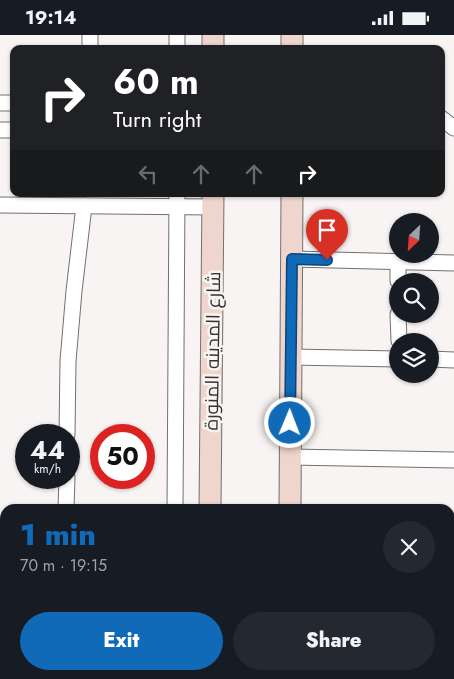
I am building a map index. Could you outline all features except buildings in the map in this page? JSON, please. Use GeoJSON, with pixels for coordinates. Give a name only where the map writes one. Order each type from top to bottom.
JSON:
{"type":"FeatureCollection","features":[{"type":"Feature","properties":{"kind":"main road"},"geometry":{"type":"LineString","coordinates":[[290,504],[292,197]]}},
{"type":"Feature","properties":{"kind":"main road","name":"شارع المدينه المنورة"},"geometry":{"type":"LineString","coordinates":[[210,504],[213,200]]}},
{"type":"Feature","properties":{"kind":"street"},"geometry":{"type":"LineString","coordinates":[[176,504],[177,200]]}},
{"type":"Feature","properties":{"kind":"street"},"geometry":{"type":"LineString","coordinates":[[0,205],[84,206],[177,200],[213,200]]}},
{"type":"Feature","properties":{"kind":"street"},"geometry":{"type":"LineString","coordinates":[[67,424],[68,361],[84,206]]}},
{"type":"Feature","properties":{"kind":"street"},"geometry":{"type":"LineString","coordinates":[[292,259],[389,262]]}},
{"type":"Feature","properties":{"kind":"street"},"geometry":{"type":"LineString","coordinates":[[439,263],[454,263]]}},
{"type":"Feature","properties":{"kind":"street"},"geometry":{"type":"LineString","coordinates":[[291,357],[389,359]]}},
{"type":"Feature","properties":{"kind":"street"},"geometry":{"type":"LineString","coordinates":[[439,359],[454,359]]}},
{"type":"Feature","properties":{"kind":"street"},"geometry":{"type":"LineString","coordinates":[[290,457],[454,460]]}},
{"type":"Feature","properties":{"kind":"street"},"geometry":{"type":"LineString","coordinates":[[66,504],[67,489]]}},
{"type":"Feature","properties":{"kind":"route"},"geometry":{"type":"LineString","coordinates":[[290,423],[292,259],[327,260]]}}]}
